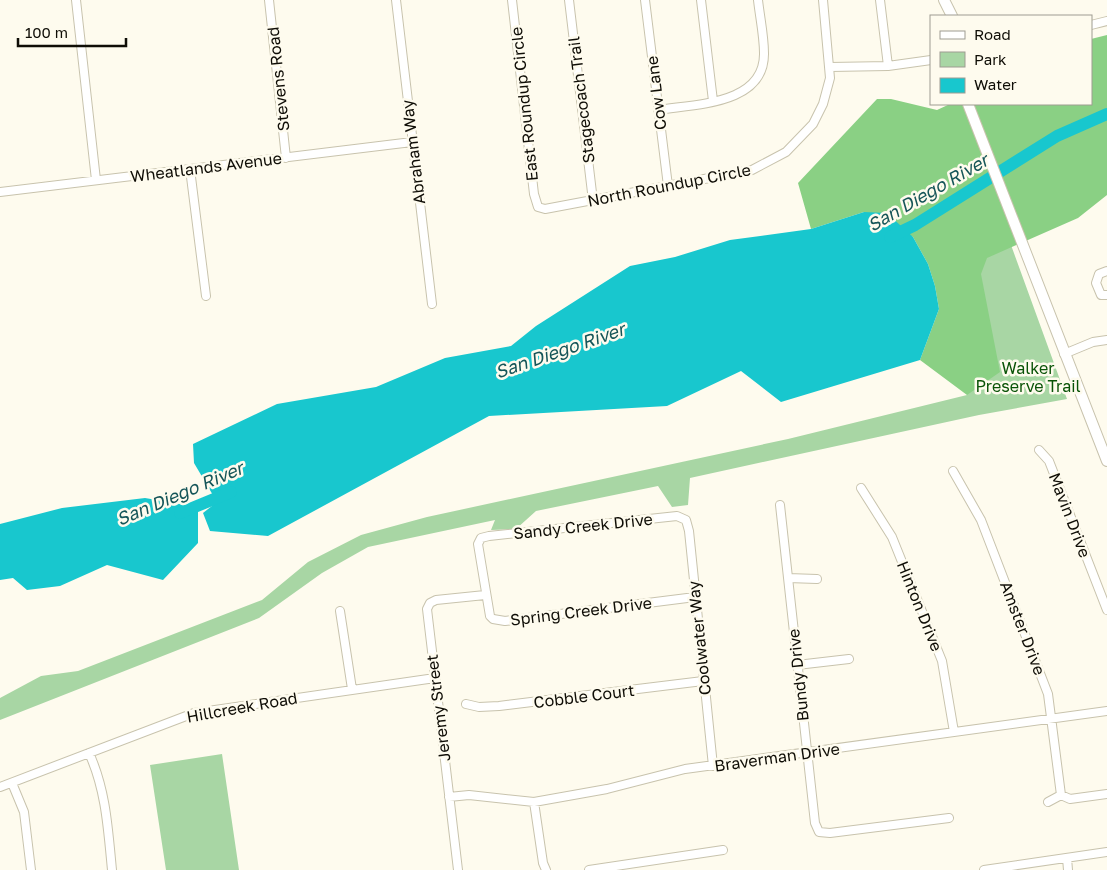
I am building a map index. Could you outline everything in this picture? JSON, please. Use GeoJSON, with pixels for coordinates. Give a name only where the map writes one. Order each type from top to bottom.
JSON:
{"type":"FeatureCollection","features":[{"type":"Feature","properties":{"kind":"main road"},"geometry":{"type":"LineString","coordinates":[[943,0],[944,15]]}},
{"type":"Feature","properties":{"kind":"main road"},"geometry":{"type":"LineString","coordinates":[[943,0],[951,15]]}},
{"type":"Feature","properties":{"kind":"main road"},"geometry":{"type":"LineString","coordinates":[[968,105],[1107,461]]}},
{"type":"Feature","properties":{"kind":"street"},"geometry":{"type":"LineString","coordinates":[[76,0],[96,180]]}},
{"type":"Feature","properties":{"kind":"street","name":"Stevens Road"},"geometry":{"type":"LineString","coordinates":[[269,0],[286,158]]}},
{"type":"Feature","properties":{"kind":"street","name":"Abraham Way"},"geometry":{"type":"LineString","coordinates":[[396,0],[432,304]]}},
{"type":"Feature","properties":{"kind":"street","name":"East Roundup Circle"},"geometry":{"type":"LineString","coordinates":[[512,0],[534,194],[538,208]]}},
{"type":"Feature","properties":{"kind":"street","name":"Stagecoach Trail"},"geometry":{"type":"LineString","coordinates":[[569,0],[593,201]]}},
{"type":"Feature","properties":{"kind":"street","name":"Cow Lane"},"geometry":{"type":"LineString","coordinates":[[645,0],[668,186]]}},
{"type":"Feature","properties":{"kind":"street"},"geometry":{"type":"LineString","coordinates":[[701,0],[713,101]]}},
{"type":"Feature","properties":{"kind":"street"},"geometry":{"type":"LineString","coordinates":[[658,110],[713,101],[740,94],[751,87],[759,76],[764,54],[758,0]]}},
{"type":"Feature","properties":{"kind":"street","name":"North Roundup Circle"},"geometry":{"type":"LineString","coordinates":[[538,208],[545,209],[593,201],[752,170],[786,152],[813,124],[823,104],[830,67],[823,0]]}},
{"type":"Feature","properties":{"kind":"street"},"geometry":{"type":"LineString","coordinates":[[880,0],[888,66]]}},
{"type":"Feature","properties":{"kind":"street"},"geometry":{"type":"LineString","coordinates":[[1092,25],[1107,21]]}},
{"type":"Feature","properties":{"kind":"street"},"geometry":{"type":"LineString","coordinates":[[830,67],[888,66],[930,60]]}},
{"type":"Feature","properties":{"kind":"street","name":"Wheatlands Avenue"},"geometry":{"type":"LineString","coordinates":[[0,192],[412,142]]}},
{"type":"Feature","properties":{"kind":"street"},"geometry":{"type":"LineString","coordinates":[[190,169],[206,296]]}},
{"type":"Feature","properties":{"kind":"street"},"geometry":{"type":"LineString","coordinates":[[1104,295],[1097,278],[1099,274],[1107,271]]}},
{"type":"Feature","properties":{"kind":"street"},"geometry":{"type":"LineString","coordinates":[[1064,354],[1093,342],[1107,340]]}},
{"type":"Feature","properties":{"kind":"street","name":"Mavin Drive"},"geometry":{"type":"LineString","coordinates":[[1039,450],[1049,461],[1107,610]]}},
{"type":"Feature","properties":{"kind":"street","name":"Amster Drive"},"geometry":{"type":"LineString","coordinates":[[952,471],[984,527],[1048,694],[1061,795]]}},
{"type":"Feature","properties":{"kind":"street","name":"Hinton Drive"},"geometry":{"type":"LineString","coordinates":[[861,488],[892,537],[942,662],[954,732]]}},
{"type":"Feature","properties":{"kind":"street","name":"Bundy Drive"},"geometry":{"type":"LineString","coordinates":[[780,505],[806,753],[815,823],[819,832],[830,833],[949,818]]}},
{"type":"Feature","properties":{"kind":"street","name":"Sandy Creek Drive"},"geometry":{"type":"LineString","coordinates":[[486,595],[478,544],[481,538],[677,516]]}},
{"type":"Feature","properties":{"kind":"street","name":"Coolwater Way"},"geometry":{"type":"LineString","coordinates":[[677,516],[686,520],[689,531],[713,766]]}},
{"type":"Feature","properties":{"kind":"street"},"geometry":{"type":"LineString","coordinates":[[788,578],[817,579]]}},
{"type":"Feature","properties":{"kind":"street","name":"Spring Creek Drive"},"geometry":{"type":"LineString","coordinates":[[486,595],[490,616],[493,619],[505,621],[695,597]]}},
{"type":"Feature","properties":{"kind":"street","name":"Jeremy Street"},"geometry":{"type":"LineString","coordinates":[[458,870],[427,609],[430,603],[436,600],[486,595]]}},
{"type":"Feature","properties":{"kind":"street"},"geometry":{"type":"LineString","coordinates":[[340,611],[352,689]]}},
{"type":"Feature","properties":{"kind":"street"},"geometry":{"type":"LineString","coordinates":[[797,665],[849,659]]}},
{"type":"Feature","properties":{"kind":"street","name":"Hillcreek Road"},"geometry":{"type":"LineString","coordinates":[[0,787],[194,712],[434,678]]}},
{"type":"Feature","properties":{"kind":"street","name":"Cobble Court"},"geometry":{"type":"LineString","coordinates":[[466,704],[479,707],[499,706],[704,681]]}},
{"type":"Feature","properties":{"kind":"street","name":"Braverman Drive"},"geometry":{"type":"LineString","coordinates":[[449,797],[469,796],[534,802],[607,789],[667,773],[1107,711]]}},
{"type":"Feature","properties":{"kind":"street"},"geometry":{"type":"LineString","coordinates":[[89,752],[98,773],[105,800],[112,870]]}},
{"type":"Feature","properties":{"kind":"street"},"geometry":{"type":"LineString","coordinates":[[12,782],[24,812],[31,870]]}},
{"type":"Feature","properties":{"kind":"street"},"geometry":{"type":"LineString","coordinates":[[1048,802],[1061,795],[1070,799],[1107,794]]}},
{"type":"Feature","properties":{"kind":"street"},"geometry":{"type":"LineString","coordinates":[[534,802],[543,863],[546,870]]}},
{"type":"Feature","properties":{"kind":"street"},"geometry":{"type":"LineString","coordinates":[[589,870],[723,850]]}},
{"type":"Feature","properties":{"kind":"street"},"geometry":{"type":"LineString","coordinates":[[984,870],[1107,852]]}},
{"type":"Feature","properties":{"kind":"street"},"geometry":{"type":"LineString","coordinates":[[1067,858],[1068,870]]}},
{"type":"Feature","properties":{"kind":"green space"},"geometry":{"type":"Polygon","coordinates":[[[1107,35],[1107,195],[1078,218],[987,258],[981,274],[1000,372],[967,395],[920,360],[939,309],[935,286],[928,264],[913,237],[864,212],[811,229],[798,183],[877,99],[891,99],[937,110],[948,105],[1092,105],[1092,39],[1107,35]]]}},
{"type":"Feature","properties":{"kind":"green space","name":"Walker Preserve Trail"},"geometry":{"type":"Polygon","coordinates":[[[1011,245],[1067,399],[979,415],[690,478],[688,505],[672,507],[658,486],[536,511],[516,529],[491,530],[495,520],[368,547],[322,573],[259,618],[0,720],[0,698],[41,676],[78,671],[262,600],[308,562],[361,535],[427,517],[788,439],[967,395],[979,255],[1011,245]]]}},
{"type":"Feature","properties":{"kind":"green space"},"geometry":{"type":"Polygon","coordinates":[[[222,754],[239,870],[166,870],[150,765],[222,754]]]}},
{"type":"Feature","properties":{"kind":"water"},"geometry":{"type":"Polygon","coordinates":[[[864,212],[887,213],[913,237],[928,264],[935,286],[939,309],[920,360],[781,402],[741,371],[667,406],[489,416],[268,536],[210,531],[203,513],[217,502],[194,463],[193,444],[277,404],[376,387],[445,358],[511,346],[536,326],[630,266],[675,257],[730,240],[811,229],[864,212]]]}},
{"type":"Feature","properties":{"kind":"water"},"geometry":{"type":"Polygon","coordinates":[[[145,498],[198,507],[198,543],[163,580],[107,565],[60,586],[27,590],[13,578],[0,580],[0,524],[62,508],[145,498]]]}},
{"type":"Feature","properties":{"kind":"waterway","name":"San Diego River"},"geometry":{"type":"LineString","coordinates":[[890,237],[915,225],[1057,136],[1107,114]]}},
{"type":"Feature","properties":{"kind":"waterway","name":"San Diego River"},"geometry":{"type":"LineString","coordinates":[[180,513],[231,492]]}}]}
